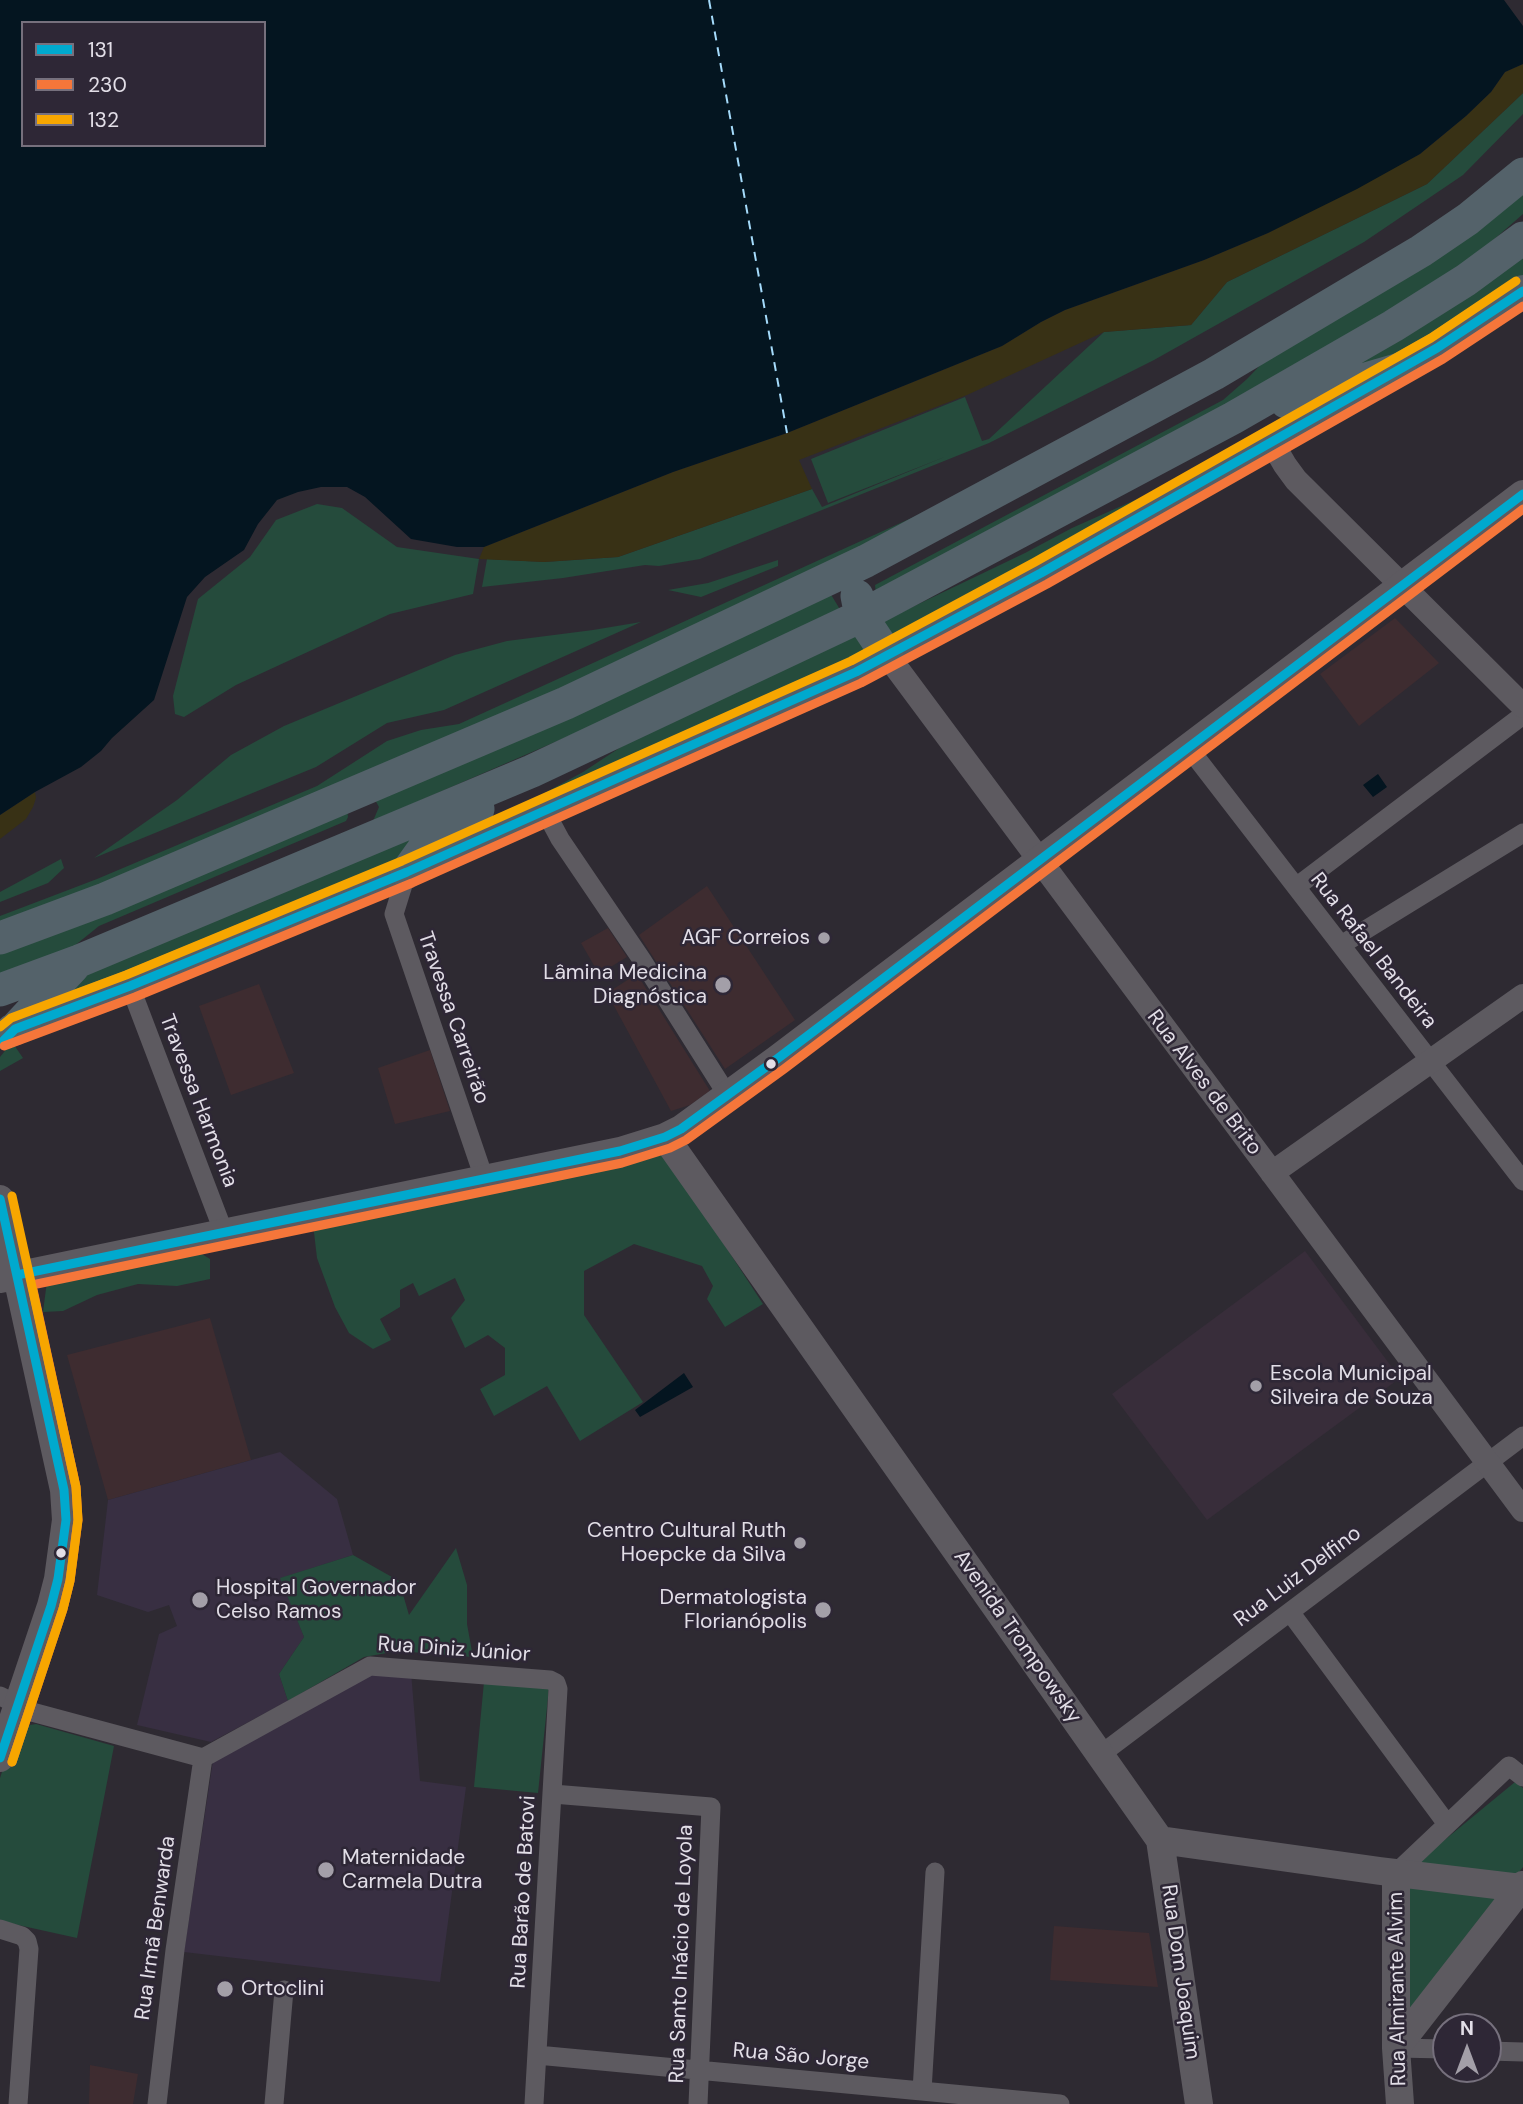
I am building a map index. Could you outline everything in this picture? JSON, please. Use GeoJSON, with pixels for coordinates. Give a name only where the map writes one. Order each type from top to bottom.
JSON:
{"type":"FeatureCollection","features":[{"type":"Feature","properties":{"kind":"highway"},"geometry":{"type":"LineString","coordinates":[[0,938],[105,899],[566,702],[866,561],[1236,361],[1421,251],[1468,219],[1523,174]]}},
{"type":"Feature","properties":{"kind":"highway"},"geometry":{"type":"LineString","coordinates":[[0,990],[79,961],[532,771],[861,616],[1233,418],[1393,326],[1466,280],[1523,238]]}},
{"type":"Feature","properties":{"kind":"highway"},"geometry":{"type":"LineString","coordinates":[[1233,418],[1400,369]]}},
{"type":"Feature","properties":{"kind":"highway"},"geometry":{"type":"LineString","coordinates":[[866,561],[857,595],[861,616],[887,655]]}},
{"type":"Feature","properties":{"kind":"highway"},"geometry":{"type":"LineString","coordinates":[[407,872],[425,847],[532,771]]}},
{"type":"Feature","properties":{"kind":"highway"},"geometry":{"type":"LineString","coordinates":[[332,856],[358,827],[362,817],[362,807],[355,793]]}},
{"type":"Feature","properties":{"kind":"highway"},"geometry":{"type":"LineString","coordinates":[[5,1036],[79,961]]}},
{"type":"Feature","properties":{"kind":"main road"},"geometry":{"type":"LineString","coordinates":[[5,1036],[407,872],[830,684],[1041,573],[1437,348],[1523,291]]}},
{"type":"Feature","properties":{"kind":"main road"},"geometry":{"type":"LineString","coordinates":[[8,1277],[620,1151],[665,1137],[691,1123],[728,1096],[1523,494]]}},
{"type":"Feature","properties":{"kind":"main road","name":"Avenida Trompowsky"},"geometry":{"type":"LineString","coordinates":[[665,1137],[1160,1840]]}},
{"type":"Feature","properties":{"kind":"main road"},"geometry":{"type":"LineString","coordinates":[[0,1199],[8,1277],[64,1490],[66,1520],[58,1579],[51,1606],[8,1701],[0,1758]]}},
{"type":"Feature","properties":{"kind":"main road"},"geometry":{"type":"LineString","coordinates":[[1160,1840],[1396,1873],[1522,1886]]}},
{"type":"Feature","properties":{"kind":"main road","name":"Rua Dom Joaquim"},"geometry":{"type":"LineString","coordinates":[[1160,1840],[1199,2104]]}},
{"type":"Feature","properties":{"kind":"main road","name":"Rua Almirante Alvim"},"geometry":{"type":"LineString","coordinates":[[1396,1873],[1396,2048],[1400,2104]]}},
{"type":"Feature","properties":{"kind":"main road"},"geometry":{"type":"LineString","coordinates":[[1486,1884],[1497,1898],[1499,1915]]}},
{"type":"Feature","properties":{"kind":"main road"},"geometry":{"type":"LineString","coordinates":[[1396,2048],[1522,1886]]}},
{"type":"Feature","properties":{"kind":"street"},"geometry":{"type":"LineString","coordinates":[[1271,441],[1296,480],[1523,706]]}},
{"type":"Feature","properties":{"kind":"street","name":"Rua Alves de Brito"},"geometry":{"type":"LineString","coordinates":[[887,655],[1523,1510]]}},
{"type":"Feature","properties":{"kind":"street"},"geometry":{"type":"LineString","coordinates":[[1296,887],[1523,715]]}},
{"type":"Feature","properties":{"kind":"street","name":"Rua Rafael Bandeira"},"geometry":{"type":"LineString","coordinates":[[1188,747],[1523,1181]]}},
{"type":"Feature","properties":{"kind":"street"},"geometry":{"type":"LineString","coordinates":[[545,811],[728,1096]]}},
{"type":"Feature","properties":{"kind":"street"},"geometry":{"type":"LineString","coordinates":[[1341,945],[1523,834]]}},
{"type":"Feature","properties":{"kind":"street","name":"Travessa Carreirão"},"geometry":{"type":"LineString","coordinates":[[407,872],[394,914],[484,1178]]}},
{"type":"Feature","properties":{"kind":"street","name":"Travessa Harmonia"},"geometry":{"type":"LineString","coordinates":[[130,986],[223,1233]]}},
{"type":"Feature","properties":{"kind":"street"},"geometry":{"type":"LineString","coordinates":[[1272,1173],[1523,996]]}},
{"type":"Feature","properties":{"kind":"street","name":"Rua Luiz Delfino"},"geometry":{"type":"LineString","coordinates":[[1100,1755],[1523,1436]]}},
{"type":"Feature","properties":{"kind":"street"},"geometry":{"type":"LineString","coordinates":[[1290,1612],[1447,1824]]}},
{"type":"Feature","properties":{"kind":"street","name":"Rua Diniz Júnior"},"geometry":{"type":"LineString","coordinates":[[203,1758],[370,1666],[550,1679],[556,1683]]}},
{"type":"Feature","properties":{"kind":"street","name":"Rua Barão de Batovi"},"geometry":{"type":"LineString","coordinates":[[534,2104],[553,1794],[558,1689],[556,1683]]}},
{"type":"Feature","properties":{"kind":"street"},"geometry":{"type":"LineString","coordinates":[[8,1701],[32,1712],[203,1758]]}},
{"type":"Feature","properties":{"kind":"street","name":"Rua Irmã Benwarda"},"geometry":{"type":"LineString","coordinates":[[157,2104],[175,1950],[203,1758]]}},
{"type":"Feature","properties":{"kind":"street"},"geometry":{"type":"LineString","coordinates":[[1396,1873],[1509,1766],[1523,1777]]}},
{"type":"Feature","properties":{"kind":"street","name":"Rua Santo Inácio de Loyola"},"geometry":{"type":"LineString","coordinates":[[553,1794],[711,1807],[698,2104]]}},
{"type":"Feature","properties":{"kind":"street"},"geometry":{"type":"LineString","coordinates":[[922,2091],[934,1872]]}},
{"type":"Feature","properties":{"kind":"street"},"geometry":{"type":"LineString","coordinates":[[0,1929],[22,1936],[27,1941],[29,1950],[18,2104]]}},
{"type":"Feature","properties":{"kind":"street"},"geometry":{"type":"LineString","coordinates":[[274,2104],[284,1990]]}},
{"type":"Feature","properties":{"kind":"street"},"geometry":{"type":"LineString","coordinates":[[1396,2048],[1432,2049]]}},
{"type":"Feature","properties":{"kind":"street"},"geometry":{"type":"LineString","coordinates":[[1502,2051],[1523,2052]]}},
{"type":"Feature","properties":{"kind":"street","name":"Rua São Jorge"},"geometry":{"type":"LineString","coordinates":[[537,2055],[1060,2104]]}},
{"type":"Feature","properties":{"kind":"shaded area"},"geometry":{"type":"Polygon","coordinates":[[[1395,618],[1439,663],[1359,726],[1320,674],[1395,618]]]}},
{"type":"Feature","properties":{"kind":"shaded area"},"geometry":{"type":"Polygon","coordinates":[[[707,886],[795,1020],[725,1069],[639,935],[707,886]]]}},
{"type":"Feature","properties":{"kind":"shaded area"},"geometry":{"type":"Polygon","coordinates":[[[608,928],[627,957],[599,974],[581,943],[608,928]]]}},
{"type":"Feature","properties":{"kind":"shaded area"},"geometry":{"type":"Polygon","coordinates":[[[637,974],[710,1091],[690,1105],[671,1111],[607,993],[637,974]]]}},
{"type":"Feature","properties":{"kind":"shaded area"},"geometry":{"type":"Polygon","coordinates":[[[259,984],[294,1073],[231,1095],[199,1006],[259,984]]]}},
{"type":"Feature","properties":{"kind":"shaded area"},"geometry":{"type":"Polygon","coordinates":[[[430,1050],[450,1111],[395,1124],[378,1068],[430,1050]]]}},
{"type":"Feature","properties":{"kind":"shaded area","name":"Escola Municipal Silveira de Souza"},"geometry":{"type":"Polygon","coordinates":[[[1305,1251],[1400,1378],[1207,1520],[1112,1394],[1305,1251]]]}},
{"type":"Feature","properties":{"kind":"shaded area"},"geometry":{"type":"Polygon","coordinates":[[[210,1318],[251,1460],[108,1500],[67,1355],[210,1318]]]}},
{"type":"Feature","properties":{"kind":"shaded area","name":"Hospital Governador Celso Ramos"},"geometry":{"type":"Polygon","coordinates":[[[280,1452],[337,1499],[353,1555],[281,1578],[304,1637],[279,1674],[288,1701],[211,1742],[137,1725],[159,1634],[177,1626],[169,1605],[148,1612],[97,1595],[108,1500],[280,1452]]]}},
{"type":"Feature","properties":{"kind":"shaded area","name":"Maternidade Carmela Dutra"},"geometry":{"type":"Polygon","coordinates":[[[370,1671],[411,1672],[420,1781],[466,1787],[440,1982],[184,1952],[214,1754],[370,1671]]]}},
{"type":"Feature","properties":{"kind":"shaded area"},"geometry":{"type":"Polygon","coordinates":[[[1054,1926],[1149,1933],[1158,1987],[1050,1980],[1054,1926]]]}},
{"type":"Feature","properties":{"kind":"shaded area"},"geometry":{"type":"Polygon","coordinates":[[[90,2065],[138,2074],[133,2104],[89,2104],[90,2065]]]}},
{"type":"Feature","properties":{"kind":"green space"},"geometry":{"type":"Polygon","coordinates":[[[1523,93],[1523,114],[1463,175],[1364,242],[1154,360],[989,443],[700,559],[482,587],[487,559],[544,562],[618,557],[812,489],[822,507],[947,456],[828,503],[811,459],[965,397],[982,441],[989,439],[1104,332],[1191,325],[1227,282],[1427,184],[1523,93]]]}},
{"type":"Feature","properties":{"kind":"green space"},"geometry":{"type":"Polygon","coordinates":[[[1523,188],[1523,214],[1466,264],[1225,408],[876,594],[875,585],[1223,400],[1270,355],[1523,188]]]}},
{"type":"Feature","properties":{"kind":"green space"},"geometry":{"type":"Polygon","coordinates":[[[1523,256],[1523,279],[1364,376],[1300,394],[1523,256]]]}},
{"type":"Feature","properties":{"kind":"green space"},"geometry":{"type":"Polygon","coordinates":[[[1173,483],[895,638],[883,621],[1072,528],[1173,483]]]}},
{"type":"Feature","properties":{"kind":"green space"},"geometry":{"type":"Polygon","coordinates":[[[965,502],[618,668],[0,928],[0,916],[97,879],[317,786],[387,741],[421,730],[459,724],[918,515],[965,502]]]}},
{"type":"Feature","properties":{"kind":"green space"},"geometry":{"type":"Polygon","coordinates":[[[317,504],[342,508],[397,547],[479,559],[473,594],[390,614],[236,685],[184,717],[175,714],[173,696],[198,599],[250,557],[276,520],[317,504]]]}},
{"type":"Feature","properties":{"kind":"green space"},"geometry":{"type":"Polygon","coordinates":[[[778,560],[778,566],[701,597],[668,590],[708,583],[778,560]]]}},
{"type":"Feature","properties":{"kind":"green space"},"geometry":{"type":"Polygon","coordinates":[[[830,593],[841,611],[608,719],[373,821],[379,807],[374,798],[830,593]]]}},
{"type":"Feature","properties":{"kind":"green space"},"geometry":{"type":"Polygon","coordinates":[[[641,622],[444,710],[387,723],[316,767],[94,858],[177,800],[231,755],[284,726],[455,655],[507,641],[641,622]]]}},
{"type":"Feature","properties":{"kind":"green space"},"geometry":{"type":"Polygon","coordinates":[[[858,632],[870,650],[481,828],[583,772],[630,741],[858,632]]]}},
{"type":"Feature","properties":{"kind":"green space"},"geometry":{"type":"Polygon","coordinates":[[[347,808],[346,821],[99,926],[73,947],[0,975],[0,951],[347,808]]]}},
{"type":"Feature","properties":{"kind":"green space"},"geometry":{"type":"Polygon","coordinates":[[[439,822],[401,864],[47,1007],[88,969],[439,822]]]}},
{"type":"Feature","properties":{"kind":"green space"},"geometry":{"type":"Polygon","coordinates":[[[61,859],[64,868],[48,883],[0,902],[0,892],[61,859]]]}},
{"type":"Feature","properties":{"kind":"green space"},"geometry":{"type":"Polygon","coordinates":[[[12,1042],[23,1058],[0,1071],[0,1057],[12,1042]]]}},
{"type":"Feature","properties":{"kind":"green space"},"geometry":{"type":"Polygon","coordinates":[[[662,1149],[763,1304],[725,1327],[707,1299],[713,1286],[702,1266],[634,1244],[584,1271],[584,1315],[643,1402],[580,1441],[547,1386],[494,1416],[480,1389],[505,1375],[505,1348],[488,1335],[465,1348],[451,1318],[465,1300],[455,1278],[419,1296],[413,1283],[400,1290],[400,1307],[380,1319],[391,1340],[373,1349],[349,1333],[335,1307],[317,1258],[313,1224],[662,1149]]]}},
{"type":"Feature","properties":{"kind":"green space"},"geometry":{"type":"Polygon","coordinates":[[[189,1246],[210,1259],[210,1279],[177,1286],[138,1284],[97,1295],[63,1311],[43,1312],[47,1281],[189,1246]]]}},
{"type":"Feature","properties":{"kind":"green space"},"geometry":{"type":"Polygon","coordinates":[[[456,1548],[467,1585],[467,1624],[473,1657],[398,1651],[364,1657],[288,1701],[279,1674],[304,1637],[280,1578],[353,1555],[399,1581],[409,1615],[456,1548]]]}},
{"type":"Feature","properties":{"kind":"green space"},"geometry":{"type":"Polygon","coordinates":[[[484,1682],[549,1688],[538,1793],[474,1787],[484,1682]]]}},
{"type":"Feature","properties":{"kind":"green space"},"geometry":{"type":"Polygon","coordinates":[[[36,1724],[114,1746],[77,1938],[0,1921],[0,1778],[14,1735],[24,1726],[36,1724]]]}},
{"type":"Feature","properties":{"kind":"green space"},"geometry":{"type":"Polygon","coordinates":[[[1515,1782],[1523,1788],[1523,1867],[1408,2017],[1402,1875],[1515,1782]]]}},
{"type":"Feature","properties":{"kind":"sand"},"geometry":{"type":"Polygon","coordinates":[[[1523,64],[1523,93],[1427,184],[1227,282],[1191,325],[1104,332],[967,395],[799,460],[812,489],[618,557],[544,562],[479,559],[484,547],[673,472],[787,433],[1002,346],[1065,310],[1204,260],[1268,233],[1420,154],[1491,92],[1505,72],[1523,64]]]}},
{"type":"Feature","properties":{"kind":"sand"},"geometry":{"type":"Polygon","coordinates":[[[35,792],[33,807],[26,819],[0,839],[0,815],[35,792]]]}},
{"type":"Feature","properties":{"kind":"water"},"geometry":{"type":"Polygon","coordinates":[[[0,0],[1504,0],[1523,26],[1523,64],[1505,72],[1491,92],[1420,154],[1357,189],[1268,233],[1204,260],[1065,310],[1002,346],[787,433],[673,472],[484,547],[457,547],[411,539],[365,497],[347,487],[321,487],[277,500],[258,524],[244,550],[205,577],[187,597],[154,700],[81,767],[0,815],[0,0]]]}},
{"type":"Feature","properties":{"kind":"water"},"geometry":{"type":"Polygon","coordinates":[[[1378,774],[1387,787],[1373,797],[1363,785],[1378,774]]]}},
{"type":"Feature","properties":{"kind":"water"},"geometry":{"type":"Polygon","coordinates":[[[684,1373],[693,1387],[640,1417],[635,1410],[684,1373]]]}},
{"type":"Feature","properties":{"kind":"ferry route"},"geometry":{"type":"LineString","coordinates":[[709,0],[787,433]]}},
{"type":"Feature","properties":{"kind":"transit line","name":"132"},"geometry":{"type":"LineString","coordinates":[[0,1027],[11,1018],[126,975],[402,861],[851,661],[1035,562],[1431,338],[1516,281]]}},
{"type":"Feature","properties":{"kind":"transit line","name":"131"},"geometry":{"type":"LineString","coordinates":[[0,1044],[15,1029],[130,986],[407,872],[856,672],[1041,573],[1437,348],[1523,291]]}},
{"type":"Feature","properties":{"kind":"transit line","name":"230"},"geometry":{"type":"LineString","coordinates":[[4,1046],[135,997],[412,883],[861,683],[1047,584],[1443,359],[1523,306]]}},
{"type":"Feature","properties":{"kind":"transit line","name":"131"},"geometry":{"type":"LineString","coordinates":[[17,1275],[620,1151],[681,1129],[1523,494]]}},
{"type":"Feature","properties":{"kind":"transit line","name":"230"},"geometry":{"type":"LineString","coordinates":[[12,1762],[63,1609],[70,1581],[78,1520],[76,1487],[32,1285],[622,1163],[670,1148],[686,1140],[784,1069],[1523,509]]}},
{"type":"Feature","properties":{"kind":"transit line","name":"132"},"geometry":{"type":"LineString","coordinates":[[12,1196],[76,1487],[78,1520],[70,1581],[63,1609],[12,1762]]}},
{"type":"Feature","properties":{"kind":"transit line","name":"131"},"geometry":{"type":"LineString","coordinates":[[0,1199],[64,1490],[66,1520],[58,1579],[51,1606],[0,1758]]}},
{"type":"Feature","properties":{"kind":"place","name":"AGF Correios"},"geometry":{"type":"Point","coordinates":[824,938]}},
{"type":"Feature","properties":{"kind":"place","name":"Lâmina Medicina Diagnóstica"},"geometry":{"type":"Point","coordinates":[723,985]}},
{"type":"Feature","properties":{"kind":"place","name":"Escola Municipal Silveira de Souza"},"geometry":{"type":"Point","coordinates":[1256,1386]}},
{"type":"Feature","properties":{"kind":"place","name":"Centro Cultural Ruth Hoepcke da Silva"},"geometry":{"type":"Point","coordinates":[800,1543]}},
{"type":"Feature","properties":{"kind":"place","name":"Hospital Governador Celso Ramos"},"geometry":{"type":"Point","coordinates":[200,1600]}},
{"type":"Feature","properties":{"kind":"place","name":"Dermatologista Florianópolis"},"geometry":{"type":"Point","coordinates":[823,1610]}},
{"type":"Feature","properties":{"kind":"place","name":"Maternidade Carmela Dutra"},"geometry":{"type":"Point","coordinates":[326,1870]}},
{"type":"Feature","properties":{"kind":"place","name":"Ortoclini"},"geometry":{"type":"Point","coordinates":[225,1989]}}]}
